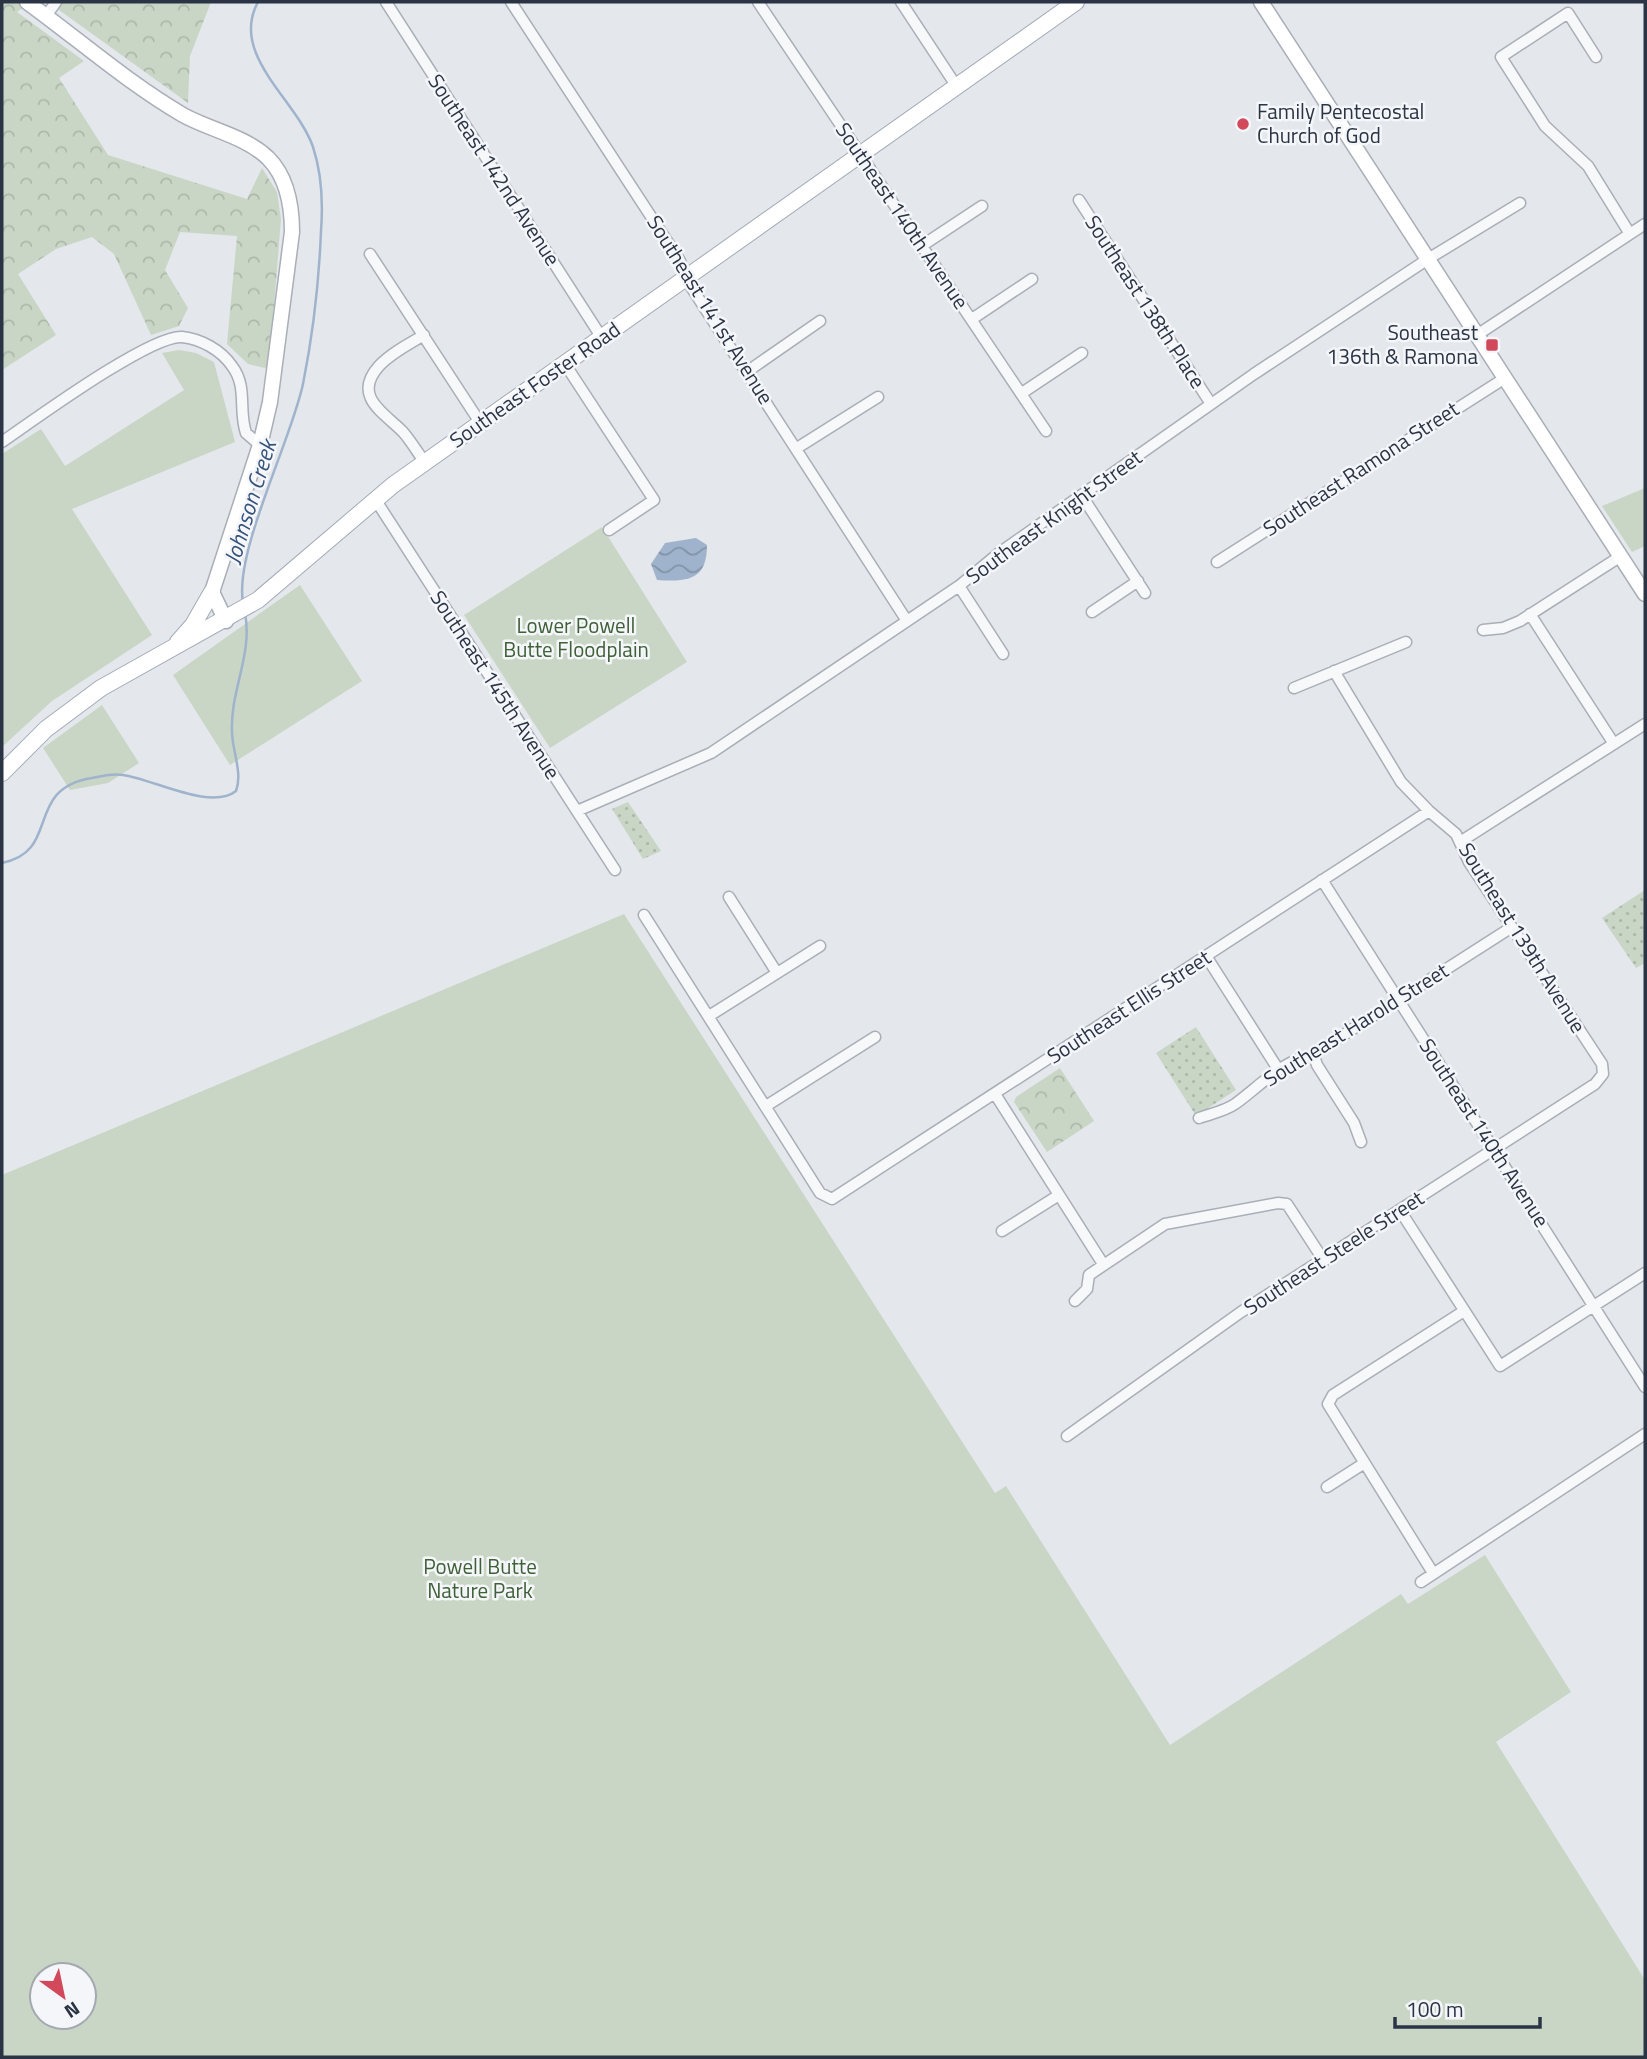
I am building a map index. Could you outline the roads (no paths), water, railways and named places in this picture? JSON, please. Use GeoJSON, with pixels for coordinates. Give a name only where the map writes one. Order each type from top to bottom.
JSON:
{"type":"FeatureCollection","features":[{"type":"Feature","properties":{"kind":"main road","name":"Southeast Foster Road"},"geometry":{"type":"LineString","coordinates":[[2,773],[46,729],[91,695],[229,619],[271,591],[376,499],[425,463],[1076,2]]}},
{"type":"Feature","properties":{"kind":"main road"},"geometry":{"type":"LineString","coordinates":[[172,649],[193,625],[212,592]]}},
{"type":"Feature","properties":{"kind":"street"},"geometry":{"type":"LineString","coordinates":[[27,2],[182,115],[260,152],[281,175],[291,208],[292,233],[274,377],[260,445],[212,592],[229,619]]}},
{"type":"Feature","properties":{"kind":"street"},"geometry":{"type":"LineString","coordinates":[[46,16],[56,2]]}},
{"type":"Feature","properties":{"kind":"street","name":"Southeast 142nd Avenue"},"geometry":{"type":"LineString","coordinates":[[386,2],[602,338]]}},
{"type":"Feature","properties":{"kind":"street","name":"Southeast 141st Avenue"},"geometry":{"type":"LineString","coordinates":[[511,2],[680,261],[686,279],[748,371],[907,621]]}},
{"type":"Feature","properties":{"kind":"street","name":"Southeast 140th Avenue"},"geometry":{"type":"LineString","coordinates":[[758,2],[1046,431]]}},
{"type":"Feature","properties":{"kind":"street"},"geometry":{"type":"LineString","coordinates":[[901,2],[957,87]]}},
{"type":"Feature","properties":{"kind":"street"},"geometry":{"type":"LineString","coordinates":[[1261,2],[1645,594]]}},
{"type":"Feature","properties":{"kind":"street"},"geometry":{"type":"LineString","coordinates":[[1596,57],[1568,13],[1501,57],[1545,126],[1588,166],[1630,234]]}},
{"type":"Feature","properties":{"kind":"street","name":"Southeast 138th Place"},"geometry":{"type":"LineString","coordinates":[[1079,200],[1211,404]]}},
{"type":"Feature","properties":{"kind":"street","name":"Southeast Knight Street"},"geometry":{"type":"LineString","coordinates":[[577,811],[711,753],[958,586],[999,553],[1211,404],[1428,259],[1520,203]]}},
{"type":"Feature","properties":{"kind":"street"},"geometry":{"type":"LineString","coordinates":[[923,245],[982,206]]}},
{"type":"Feature","properties":{"kind":"street"},"geometry":{"type":"LineString","coordinates":[[1477,335],[1645,224]]}},
{"type":"Feature","properties":{"kind":"street"},"geometry":{"type":"LineString","coordinates":[[370,254],[481,424]]}},
{"type":"Feature","properties":{"kind":"street"},"geometry":{"type":"LineString","coordinates":[[972,319],[1032,279]]}},
{"type":"Feature","properties":{"kind":"street"},"geometry":{"type":"LineString","coordinates":[[748,371],[820,321]]}},
{"type":"Feature","properties":{"kind":"street"},"geometry":{"type":"LineString","coordinates":[[424,335],[381,364],[374,373],[370,388],[378,412],[401,430],[425,463]]}},
{"type":"Feature","properties":{"kind":"street"},"geometry":{"type":"LineString","coordinates":[[2,442],[150,346],[181,337],[203,342],[223,355],[237,373],[244,395],[244,426],[250,438],[260,445]]}},
{"type":"Feature","properties":{"kind":"street"},"geometry":{"type":"LineString","coordinates":[[1022,393],[1082,353]]}},
{"type":"Feature","properties":{"kind":"street"},"geometry":{"type":"LineString","coordinates":[[565,365],[653,500],[609,530]]}},
{"type":"Feature","properties":{"kind":"street","name":"Southeast Ramona Street"},"geometry":{"type":"LineString","coordinates":[[1217,562],[1505,378]]}},
{"type":"Feature","properties":{"kind":"street"},"geometry":{"type":"LineString","coordinates":[[797,448],[878,397]]}},
{"type":"Feature","properties":{"kind":"street"},"geometry":{"type":"LineString","coordinates":[[1082,496],[1144,593]]}},
{"type":"Feature","properties":{"kind":"street","name":"Southeast 145th Avenue"},"geometry":{"type":"LineString","coordinates":[[376,499],[615,870]]}},
{"type":"Feature","properties":{"kind":"street"},"geometry":{"type":"LineString","coordinates":[[1483,630],[1509,626],[1621,556]]}},
{"type":"Feature","properties":{"kind":"street"},"geometry":{"type":"LineString","coordinates":[[1092,612],[1138,581]]}},
{"type":"Feature","properties":{"kind":"street"},"geometry":{"type":"LineString","coordinates":[[958,586],[1003,654]]}},
{"type":"Feature","properties":{"kind":"street"},"geometry":{"type":"LineString","coordinates":[[1530,614],[1614,744]]}},
{"type":"Feature","properties":{"kind":"street"},"geometry":{"type":"LineString","coordinates":[[1294,688],[1406,642]]}},
{"type":"Feature","properties":{"kind":"street","name":"Southeast 139th Avenue"},"geometry":{"type":"LineString","coordinates":[[1334,671],[1401,782],[1429,811],[1453,830],[1469,862],[1602,1064],[1603,1074]]}},
{"type":"Feature","properties":{"kind":"street"},"geometry":{"type":"LineString","coordinates":[[1460,842],[1645,724]]}},
{"type":"Feature","properties":{"kind":"street","name":"Southeast Ellis Street"},"geometry":{"type":"LineString","coordinates":[[766,1106],[819,1191],[828,1200],[1429,811]]}},
{"type":"Feature","properties":{"kind":"street","name":"Southeast 140th Avenue"},"geometry":{"type":"LineString","coordinates":[[1322,880],[1496,1149],[1645,1387]]}},
{"type":"Feature","properties":{"kind":"street"},"geometry":{"type":"LineString","coordinates":[[729,897],[777,973]]}},
{"type":"Feature","properties":{"kind":"street"},"geometry":{"type":"LineString","coordinates":[[644,915],[766,1106],[875,1037]]}},
{"type":"Feature","properties":{"kind":"street","name":"Southeast Harold Street"},"geometry":{"type":"LineString","coordinates":[[1199,1118],[1233,1106],[1278,1069],[1302,1057],[1314,1056],[1320,1049],[1512,928]]}},
{"type":"Feature","properties":{"kind":"street"},"geometry":{"type":"LineString","coordinates":[[709,1016],[820,946]]}},
{"type":"Feature","properties":{"kind":"street"},"geometry":{"type":"LineString","coordinates":[[1206,956],[1278,1069]]}},
{"type":"Feature","properties":{"kind":"street"},"geometry":{"type":"LineString","coordinates":[[1314,1056],[1354,1123],[1361,1142]]}},
{"type":"Feature","properties":{"kind":"street","name":"Southeast Steele Street"},"geometry":{"type":"LineString","coordinates":[[1067,1436],[1241,1312],[1401,1212],[1595,1084],[1603,1074]]}},
{"type":"Feature","properties":{"kind":"street"},"geometry":{"type":"LineString","coordinates":[[995,1094],[1103,1264]]}},
{"type":"Feature","properties":{"kind":"street"},"geometry":{"type":"LineString","coordinates":[[1002,1231],[1059,1195]]}},
{"type":"Feature","properties":{"kind":"street"},"geometry":{"type":"LineString","coordinates":[[1075,1301],[1087,1289],[1089,1275],[1174,1221],[1278,1203],[1287,1204],[1324,1261]]}},
{"type":"Feature","properties":{"kind":"street"},"geometry":{"type":"LineString","coordinates":[[1401,1212],[1500,1366],[1645,1273]]}},
{"type":"Feature","properties":{"kind":"street"},"geometry":{"type":"LineString","coordinates":[[1433,1573],[1331,1413],[1329,1402],[1333,1395],[1464,1311]]}},
{"type":"Feature","properties":{"kind":"street"},"geometry":{"type":"LineString","coordinates":[[1421,1581],[1645,1434]]}},
{"type":"Feature","properties":{"kind":"street"},"geometry":{"type":"LineString","coordinates":[[1327,1487],[1363,1464]]}},
{"type":"Feature","properties":{"kind":"water"},"geometry":{"type":"Polygon","coordinates":[[[696,538],[707,545],[704,566],[699,572],[686,579],[657,580],[651,564],[665,543],[696,538]]]}},
{"type":"Feature","properties":{"kind":"waterway","name":"Johnson Creek"},"geometry":{"type":"LineString","coordinates":[[243,603],[247,555],[303,384],[315,308],[322,221],[320,178],[313,147],[305,129],[258,59],[252,40],[251,22],[258,2]]}},
{"type":"Feature","properties":{"kind":"waterway","name":"Johnson Creek"},"geometry":{"type":"LineString","coordinates":[[2,863],[20,856],[32,846],[57,794],[71,784],[99,776],[119,774],[197,796],[212,798],[236,791],[238,777],[232,739],[232,717],[246,643],[245,613]]}},
{"type":"Feature","properties":{"kind":"place","name":"Family Pentecostal Church of God"},"geometry":{"type":"Point","coordinates":[1243,124]}},
{"type":"Feature","properties":{"kind":"place","name":"Southeast 136th & Ramona"},"geometry":{"type":"Point","coordinates":[1492,345]}},
{"type":"Feature","properties":{"kind":"park label","name":"Lower Powell Butte Floodplain"},"geometry":{"type":"Point","coordinates":[576,638]}},
{"type":"Feature","properties":{"kind":"park label","name":"Powell Butte Nature Park"},"geometry":{"type":"Point","coordinates":[480,1579]}}]}
